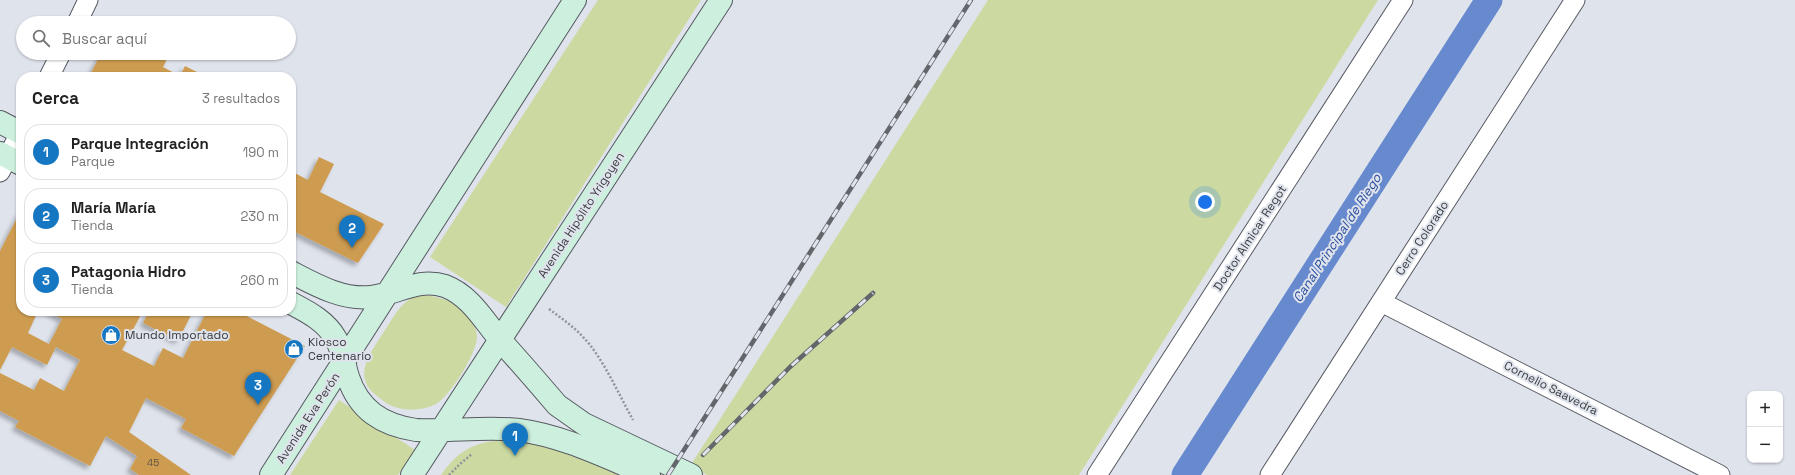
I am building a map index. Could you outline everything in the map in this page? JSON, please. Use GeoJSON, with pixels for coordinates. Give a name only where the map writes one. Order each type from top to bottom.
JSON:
{"type":"FeatureCollection","features":[{"type":"Feature","properties":{"kind":"main road"},"geometry":{"type":"LineString","coordinates":[[345,360],[575,0]]}},
{"type":"Feature","properties":{"kind":"main road","name":"Avenida Hipólito Yrigoyen"},"geometry":{"type":"LineString","coordinates":[[441,430],[721,0]]}},
{"type":"Feature","properties":{"kind":"main road"},"geometry":{"type":"LineString","coordinates":[[0,122],[16,130]]}},
{"type":"Feature","properties":{"kind":"main road"},"geometry":{"type":"LineString","coordinates":[[296,275],[342,295],[370,297],[388,294],[406,286],[419,283],[432,283],[456,291],[467,299],[477,310],[557,405],[574,418],[691,475]]}},
{"type":"Feature","properties":{"kind":"main road"},"geometry":{"type":"LineString","coordinates":[[296,306],[322,321],[336,338],[345,360],[351,387],[358,398],[377,418],[402,428],[430,431],[505,429],[540,434],[571,444],[649,475]]}},
{"type":"Feature","properties":{"kind":"main road","name":"Avenida Eva Perón"},"geometry":{"type":"LineString","coordinates":[[271,475],[345,360]]}},
{"type":"Feature","properties":{"kind":"main road"},"geometry":{"type":"LineString","coordinates":[[412,475],[441,430]]}},
{"type":"Feature","properties":{"kind":"street"},"geometry":{"type":"LineString","coordinates":[[80,16],[88,0]]}},
{"type":"Feature","properties":{"kind":"street","name":"Doctor Almicar Regot"},"geometry":{"type":"LineString","coordinates":[[1097,475],[1403,0]]}},
{"type":"Feature","properties":{"kind":"street","name":"Cerro Colorado"},"geometry":{"type":"LineString","coordinates":[[1270,475],[1575,0]]}},
{"type":"Feature","properties":{"kind":"street"},"geometry":{"type":"LineString","coordinates":[[52,72],[58,60]]}},
{"type":"Feature","properties":{"kind":"street"},"geometry":{"type":"LineString","coordinates":[[7,162],[16,143]]}},
{"type":"Feature","properties":{"kind":"street","name":"Cornelio Saavedra"},"geometry":{"type":"LineString","coordinates":[[1381,302],[1720,475]]}},
{"type":"Feature","properties":{"kind":"path"},"geometry":{"type":"LineString","coordinates":[[529,295],[571,325],[584,338],[595,353],[634,422]]}},
{"type":"Feature","properties":{"kind":"green space"},"geometry":{"type":"Polygon","coordinates":[[[598,0],[701,0],[506,307],[430,257],[598,0]]]}},
{"type":"Feature","properties":{"kind":"green space"},"geometry":{"type":"Polygon","coordinates":[[[988,0],[1378,0],[1079,475],[707,475],[690,466],[988,0]]]}},
{"type":"Feature","properties":{"kind":"green space"},"geometry":{"type":"Polygon","coordinates":[[[417,295],[436,297],[454,304],[463,310],[474,325],[477,335],[476,342],[469,362],[456,383],[442,400],[427,408],[398,408],[384,401],[369,388],[365,380],[364,372],[366,363],[374,346],[395,314],[406,302],[417,295]]]}},
{"type":"Feature","properties":{"kind":"green space"},"geometry":{"type":"Polygon","coordinates":[[[339,400],[415,450],[398,475],[290,475],[339,400]]]}},
{"type":"Feature","properties":{"kind":"green space"},"geometry":{"type":"Polygon","coordinates":[[[500,440],[529,442],[552,448],[621,475],[441,475],[453,460],[466,450],[473,446],[490,441],[500,440]]]}},
{"type":"Feature","properties":{"kind":"building"},"geometry":{"type":"Polygon","coordinates":[[[98,60],[166,60],[163,67],[172,72],[92,72],[98,60]]]}},
{"type":"Feature","properties":{"kind":"building"},"geometry":{"type":"Polygon","coordinates":[[[185,66],[197,72],[182,72],[185,66]]]}},
{"type":"Feature","properties":{"kind":"building"},"geometry":{"type":"Polygon","coordinates":[[[319,157],[334,164],[320,192],[384,224],[358,263],[296,232],[296,174],[308,180],[319,157]]]}},
{"type":"Feature","properties":{"kind":"building"},"geometry":{"type":"Polygon","coordinates":[[[16,220],[16,316],[36,316],[28,333],[49,344],[62,319],[56,316],[140,316],[122,350],[154,366],[163,348],[183,358],[204,316],[247,316],[305,346],[234,456],[181,428],[186,419],[146,398],[129,432],[191,475],[139,475],[130,469],[137,456],[106,436],[90,466],[15,427],[19,421],[0,411],[0,373],[34,390],[40,378],[64,391],[80,360],[56,347],[47,365],[12,347],[0,370],[0,251],[16,220]]]}},
{"type":"Feature","properties":{"kind":"building"},"geometry":{"type":"Polygon","coordinates":[[[146,316],[190,316],[178,341],[143,323],[146,316]]]}},
{"type":"Feature","properties":{"kind":"waterway","name":"Canal Principal de Riego"},"geometry":{"type":"LineString","coordinates":[[1185,475],[1489,0]]}},
{"type":"Feature","properties":{"kind":"railway"},"geometry":{"type":"LineString","coordinates":[[668,475],[971,0]]}},
{"type":"Feature","properties":{"kind":"railway"},"geometry":{"type":"LineString","coordinates":[[703,455],[790,367],[873,293]]}},
{"type":"Feature","properties":{"kind":"place","name":"María María"},"geometry":{"type":"Point","coordinates":[352,248]}},
{"type":"Feature","properties":{"kind":"place","name":"Mundo Importado"},"geometry":{"type":"Point","coordinates":[111,335]}},
{"type":"Feature","properties":{"kind":"place","name":"Kiosco Centenario"},"geometry":{"type":"Point","coordinates":[294,349]}},
{"type":"Feature","properties":{"kind":"place","name":"Patagonia Hidro"},"geometry":{"type":"Point","coordinates":[258,405]}},
{"type":"Feature","properties":{"kind":"place","name":"Parque Integración"},"geometry":{"type":"Point","coordinates":[515,456]}}]}
